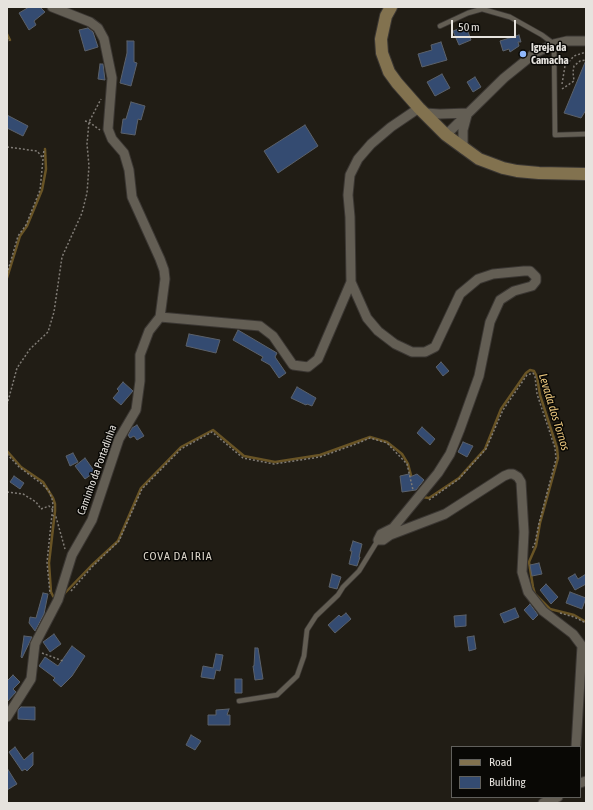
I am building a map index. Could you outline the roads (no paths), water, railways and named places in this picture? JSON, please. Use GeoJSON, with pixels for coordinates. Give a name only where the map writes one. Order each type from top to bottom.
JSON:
{"type":"FeatureCollection","features":[{"type":"Feature","properties":{"kind":"main road"},"geometry":{"type":"LineString","coordinates":[[391,7],[386,16],[381,39],[382,53],[389,72],[397,83],[446,135],[479,159],[500,167],[517,171],[539,173],[586,174]]}},
{"type":"Feature","properties":{"kind":"street"},"geometry":{"type":"LineString","coordinates":[[52,7],[90,22],[98,28],[104,39],[112,78],[108,129],[112,139],[124,153],[129,170],[132,197],[164,270],[165,279],[160,317],[260,326],[273,336],[293,365],[308,367],[318,360],[351,282]]}},
{"type":"Feature","properties":{"kind":"street"},"geometry":{"type":"LineString","coordinates":[[446,135],[519,65],[535,53],[554,44],[567,41],[586,41]]}},
{"type":"Feature","properties":{"kind":"street"},"geometry":{"type":"LineString","coordinates":[[378,540],[381,534],[392,528],[438,473],[450,454],[479,376],[490,322],[500,300],[514,290],[532,286],[536,281],[536,277],[530,270],[492,274],[478,279],[460,294],[435,347],[425,352],[412,352],[395,344],[378,331],[367,318],[351,282],[350,217],[348,195],[350,175],[358,159],[371,144],[391,127],[422,110],[440,114],[468,113]]}},
{"type":"Feature","properties":{"kind":"street"},"geometry":{"type":"LineString","coordinates":[[464,149],[463,130],[468,113]]}},
{"type":"Feature","properties":{"kind":"street","name":"Caminho da Portadinha"},"geometry":{"type":"LineString","coordinates":[[7,717],[30,679],[35,644],[58,600],[72,555],[92,520],[119,439],[136,410],[140,381],[140,355],[149,331],[160,317]]}},
{"type":"Feature","properties":{"kind":"street"},"geometry":{"type":"LineString","coordinates":[[378,540],[382,540],[390,535],[445,514],[508,474],[513,474],[518,477],[521,482],[524,532],[522,572],[528,592],[543,612],[573,634],[582,646],[576,746]]}},
{"type":"Feature","properties":{"kind":"street"},"geometry":{"type":"LineString","coordinates":[[543,803],[556,798]]}},
{"type":"Feature","properties":{"kind":"lane"},"geometry":{"type":"LineString","coordinates":[[440,26],[468,13],[482,9],[510,17],[542,35],[554,44],[555,136],[586,134]]}},
{"type":"Feature","properties":{"kind":"lane"},"geometry":{"type":"LineString","coordinates":[[239,701],[277,695],[297,676],[304,656],[307,630],[316,616],[338,595],[343,587],[359,571],[378,540]]}},
{"type":"Feature","properties":{"kind":"waterway","name":"Levada dos Tornos"},"geometry":{"type":"LineString","coordinates":[[7,34],[10,40]]}},
{"type":"Feature","properties":{"kind":"waterway","name":"Levada dos Tornos"},"geometry":{"type":"LineString","coordinates":[[7,278],[20,236],[27,226],[42,190],[46,169],[45,149]]}},
{"type":"Feature","properties":{"kind":"waterway","name":"Levada dos Tornos"},"geometry":{"type":"LineString","coordinates":[[422,497],[429,498],[459,478],[485,449],[501,409],[526,373],[530,370],[534,371],[557,448],[558,458],[540,523],[536,546],[529,562],[533,587],[535,594],[550,609],[574,615],[586,622]]}},
{"type":"Feature","properties":{"kind":"waterway","name":"Levada dos Tornos"},"geometry":{"type":"LineString","coordinates":[[62,596],[118,541],[141,488],[181,447],[213,430],[244,456],[275,462],[320,455],[370,437],[387,442],[402,454],[408,464],[412,479]]}},
{"type":"Feature","properties":{"kind":"waterway","name":"Levada dos Tornos"},"geometry":{"type":"LineString","coordinates":[[7,451],[21,467],[43,482],[55,504],[49,563],[51,592],[55,598]]}},
{"type":"Feature","properties":{"kind":"place","name":"Igreja da Camacha"},"geometry":{"type":"Point","coordinates":[523,54]}},
{"type":"Feature","properties":{"kind":"district","name":"COVA DA IRIA"},"geometry":{"type":"Point","coordinates":[178,556]}}]}
